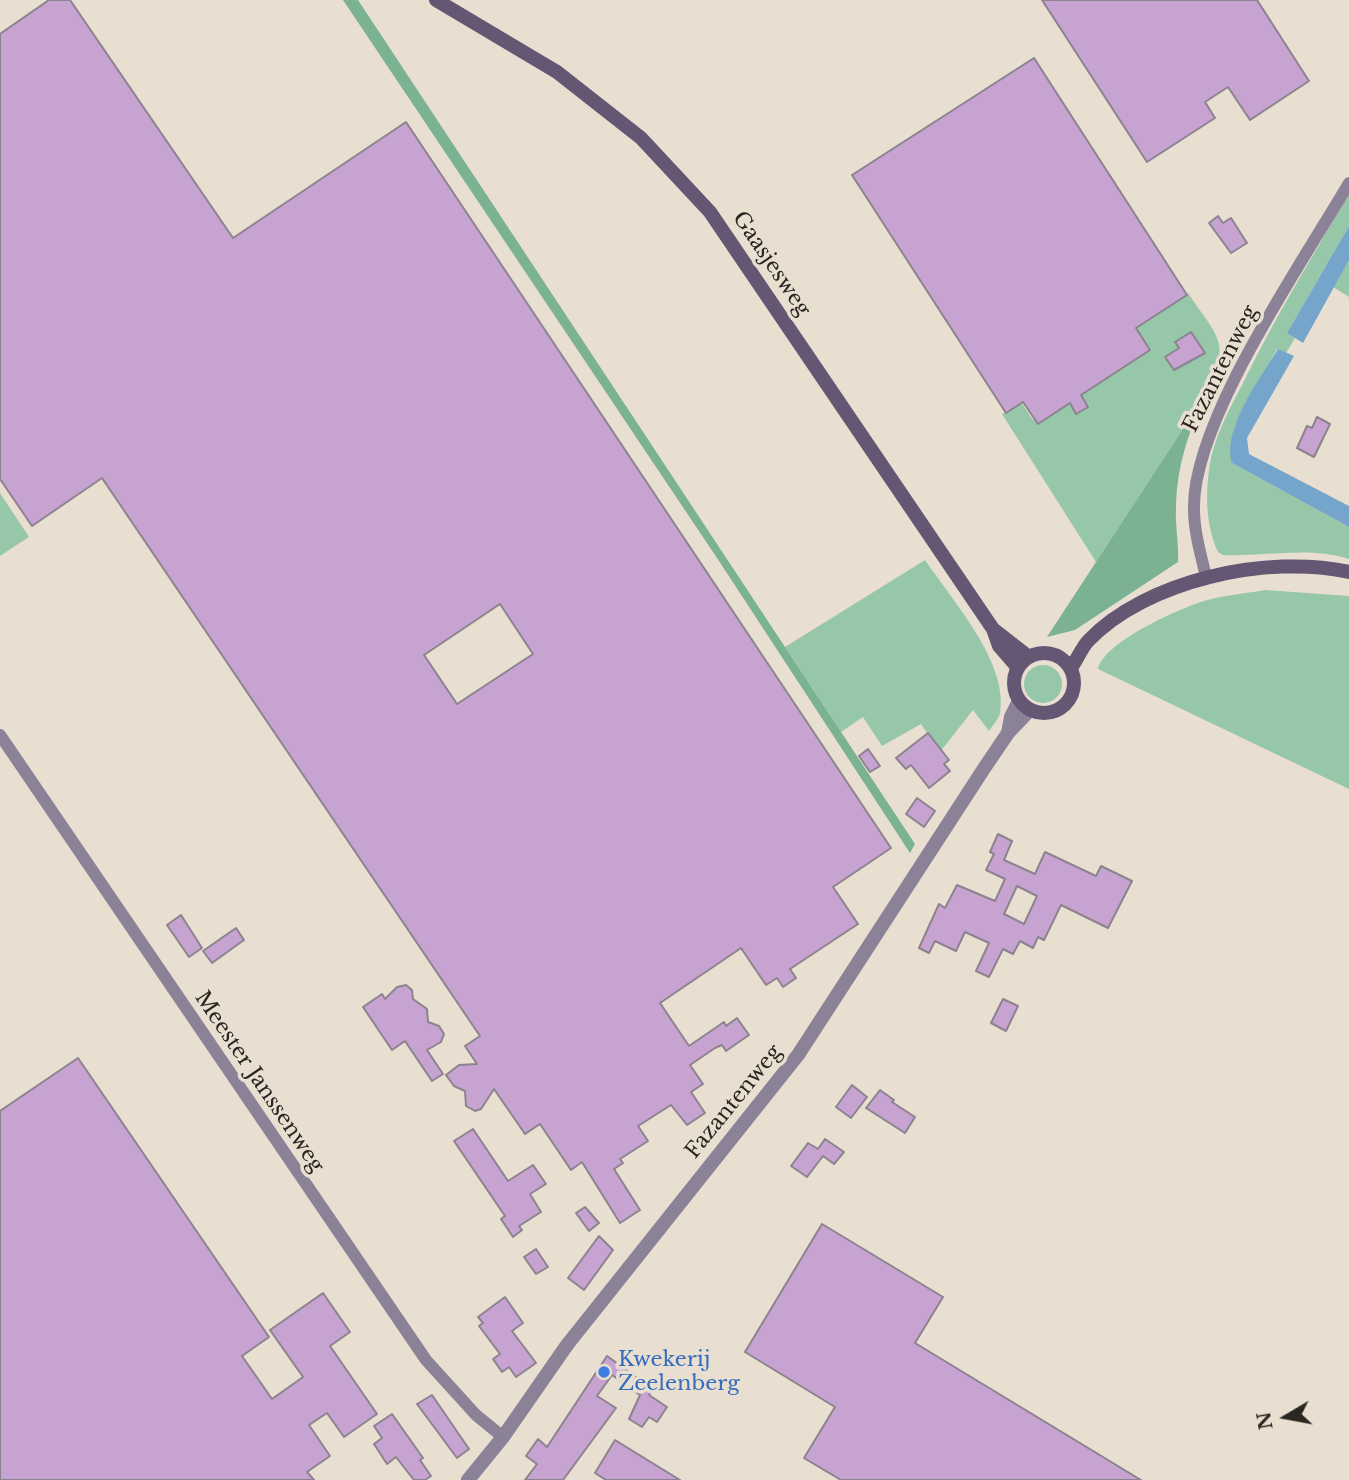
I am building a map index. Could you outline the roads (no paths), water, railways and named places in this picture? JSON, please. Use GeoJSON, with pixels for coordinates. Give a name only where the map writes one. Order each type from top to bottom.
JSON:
{"type":"FeatureCollection","features":[{"type":"Feature","properties":{"kind":"main road","name":"Gaasjesweg"},"geometry":{"type":"LineString","coordinates":[[436,0],[557,72],[641,138],[710,212],[993,629],[999,646],[1018,668]]}},
{"type":"Feature","properties":{"kind":"main road"},"geometry":{"type":"LineString","coordinates":[[1058,657],[1084,645],[1125,614],[1156,596],[1206,578],[1240,569],[1276,567],[1329,568],[1349,572]]}},
{"type":"Feature","properties":{"kind":"main road","name":"Gaasjesweg"},"geometry":{"type":"LineString","coordinates":[[993,629],[1029,657]]}},
{"type":"Feature","properties":{"kind":"main road"},"geometry":{"type":"LineString","coordinates":[[1071,668],[1058,657],[1044,653],[1029,657],[1018,668],[1014,684],[1025,706],[1046,714],[1067,704],[1074,691],[1071,668],[1084,645]]}},
{"type":"Feature","properties":{"kind":"street","name":"Fazantenweg"},"geometry":{"type":"LineString","coordinates":[[1206,578],[1194,508],[1202,457],[1210,432],[1248,356],[1349,183]]}},
{"type":"Feature","properties":{"kind":"street","name":"Fazantenweg"},"geometry":{"type":"LineString","coordinates":[[468,1480],[503,1437],[567,1345],[799,1055],[1008,733],[1011,717],[1025,706]]}},
{"type":"Feature","properties":{"kind":"street","name":"Meester Janssenweg"},"geometry":{"type":"LineString","coordinates":[[0,735],[426,1360],[476,1415],[503,1437]]}},
{"type":"Feature","properties":{"kind":"water"},"geometry":{"type":"Polygon","coordinates":[[[1349,226],[1349,260],[1303,343],[1287,333],[1349,226]]]}},
{"type":"Feature","properties":{"kind":"water"},"geometry":{"type":"Polygon","coordinates":[[[1278,349],[1294,356],[1247,438],[1249,454],[1349,506],[1349,527],[1232,463],[1230,450],[1237,420],[1278,349]]]}},
{"type":"Feature","properties":{"kind":"place","name":"Kwekerij Zeelenberg"},"geometry":{"type":"Point","coordinates":[604,1372]}}]}
